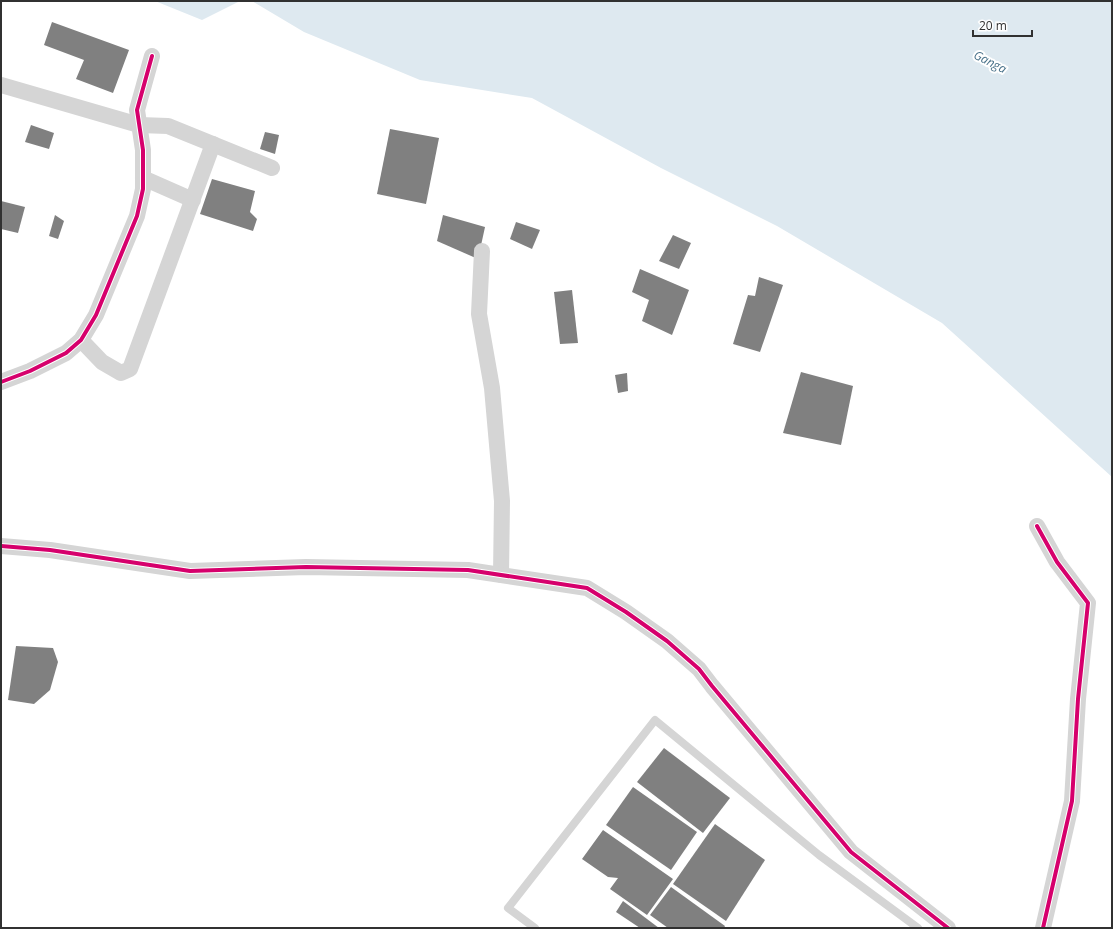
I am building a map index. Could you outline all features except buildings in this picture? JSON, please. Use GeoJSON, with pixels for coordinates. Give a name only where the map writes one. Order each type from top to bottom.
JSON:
{"type":"FeatureCollection","features":[{"type":"Feature","properties":{"kind":"street"},"geometry":{"type":"LineString","coordinates":[[1,382],[30,372],[66,353],[80,340],[96,315],[127,243],[137,216],[143,189],[143,150],[137,110],[152,56]]}},
{"type":"Feature","properties":{"kind":"street"},"geometry":{"type":"LineString","coordinates":[[1,85],[139,125],[168,126],[272,168]]}},
{"type":"Feature","properties":{"kind":"street"},"geometry":{"type":"LineString","coordinates":[[80,340],[102,362],[121,373],[130,369],[213,144]]}},
{"type":"Feature","properties":{"kind":"street"},"geometry":{"type":"LineString","coordinates":[[143,178],[193,200]]}},
{"type":"Feature","properties":{"kind":"street"},"geometry":{"type":"LineString","coordinates":[[482,251],[479,314],[492,388],[502,501],[501,575]]}},
{"type":"Feature","properties":{"kind":"street"},"geometry":{"type":"LineString","coordinates":[[1036,526],[1057,562],[1088,603],[1078,699],[1072,801],[1043,928]]}},
{"type":"Feature","properties":{"kind":"street"},"geometry":{"type":"LineString","coordinates":[[1,546],[50,550],[190,571],[306,567],[468,570],[587,588],[626,612],[667,642],[700,669],[712,686],[851,852],[948,928]]}},
{"type":"Feature","properties":{"kind":"lane"},"geometry":{"type":"LineString","coordinates":[[536,928],[508,908],[656,720],[819,855],[918,928]]}},
{"type":"Feature","properties":{"kind":"water"},"geometry":{"type":"Polygon","coordinates":[[[155,1],[240,1],[202,20],[155,1]]]}},
{"type":"Feature","properties":{"kind":"water","name":"Ganga"},"geometry":{"type":"Polygon","coordinates":[[[252,1],[1112,1],[1112,477],[942,323],[777,226],[661,168],[532,98],[420,80],[304,32],[252,1]]]}},
{"type":"Feature","properties":{"kind":"cycle path"},"geometry":{"type":"LineString","coordinates":[[1,382],[30,371],[66,353],[81,340],[96,315],[137,216],[143,189],[143,150],[137,110],[152,56]]}},
{"type":"Feature","properties":{"kind":"cycle path"},"geometry":{"type":"LineString","coordinates":[[1037,526],[1057,562],[1088,603],[1078,699],[1072,801],[1043,928]]}},
{"type":"Feature","properties":{"kind":"cycle path"},"geometry":{"type":"LineString","coordinates":[[1,546],[50,550],[190,571],[306,567],[468,570],[587,588],[626,612],[667,641],[699,669],[851,852],[948,928]]}}]}
